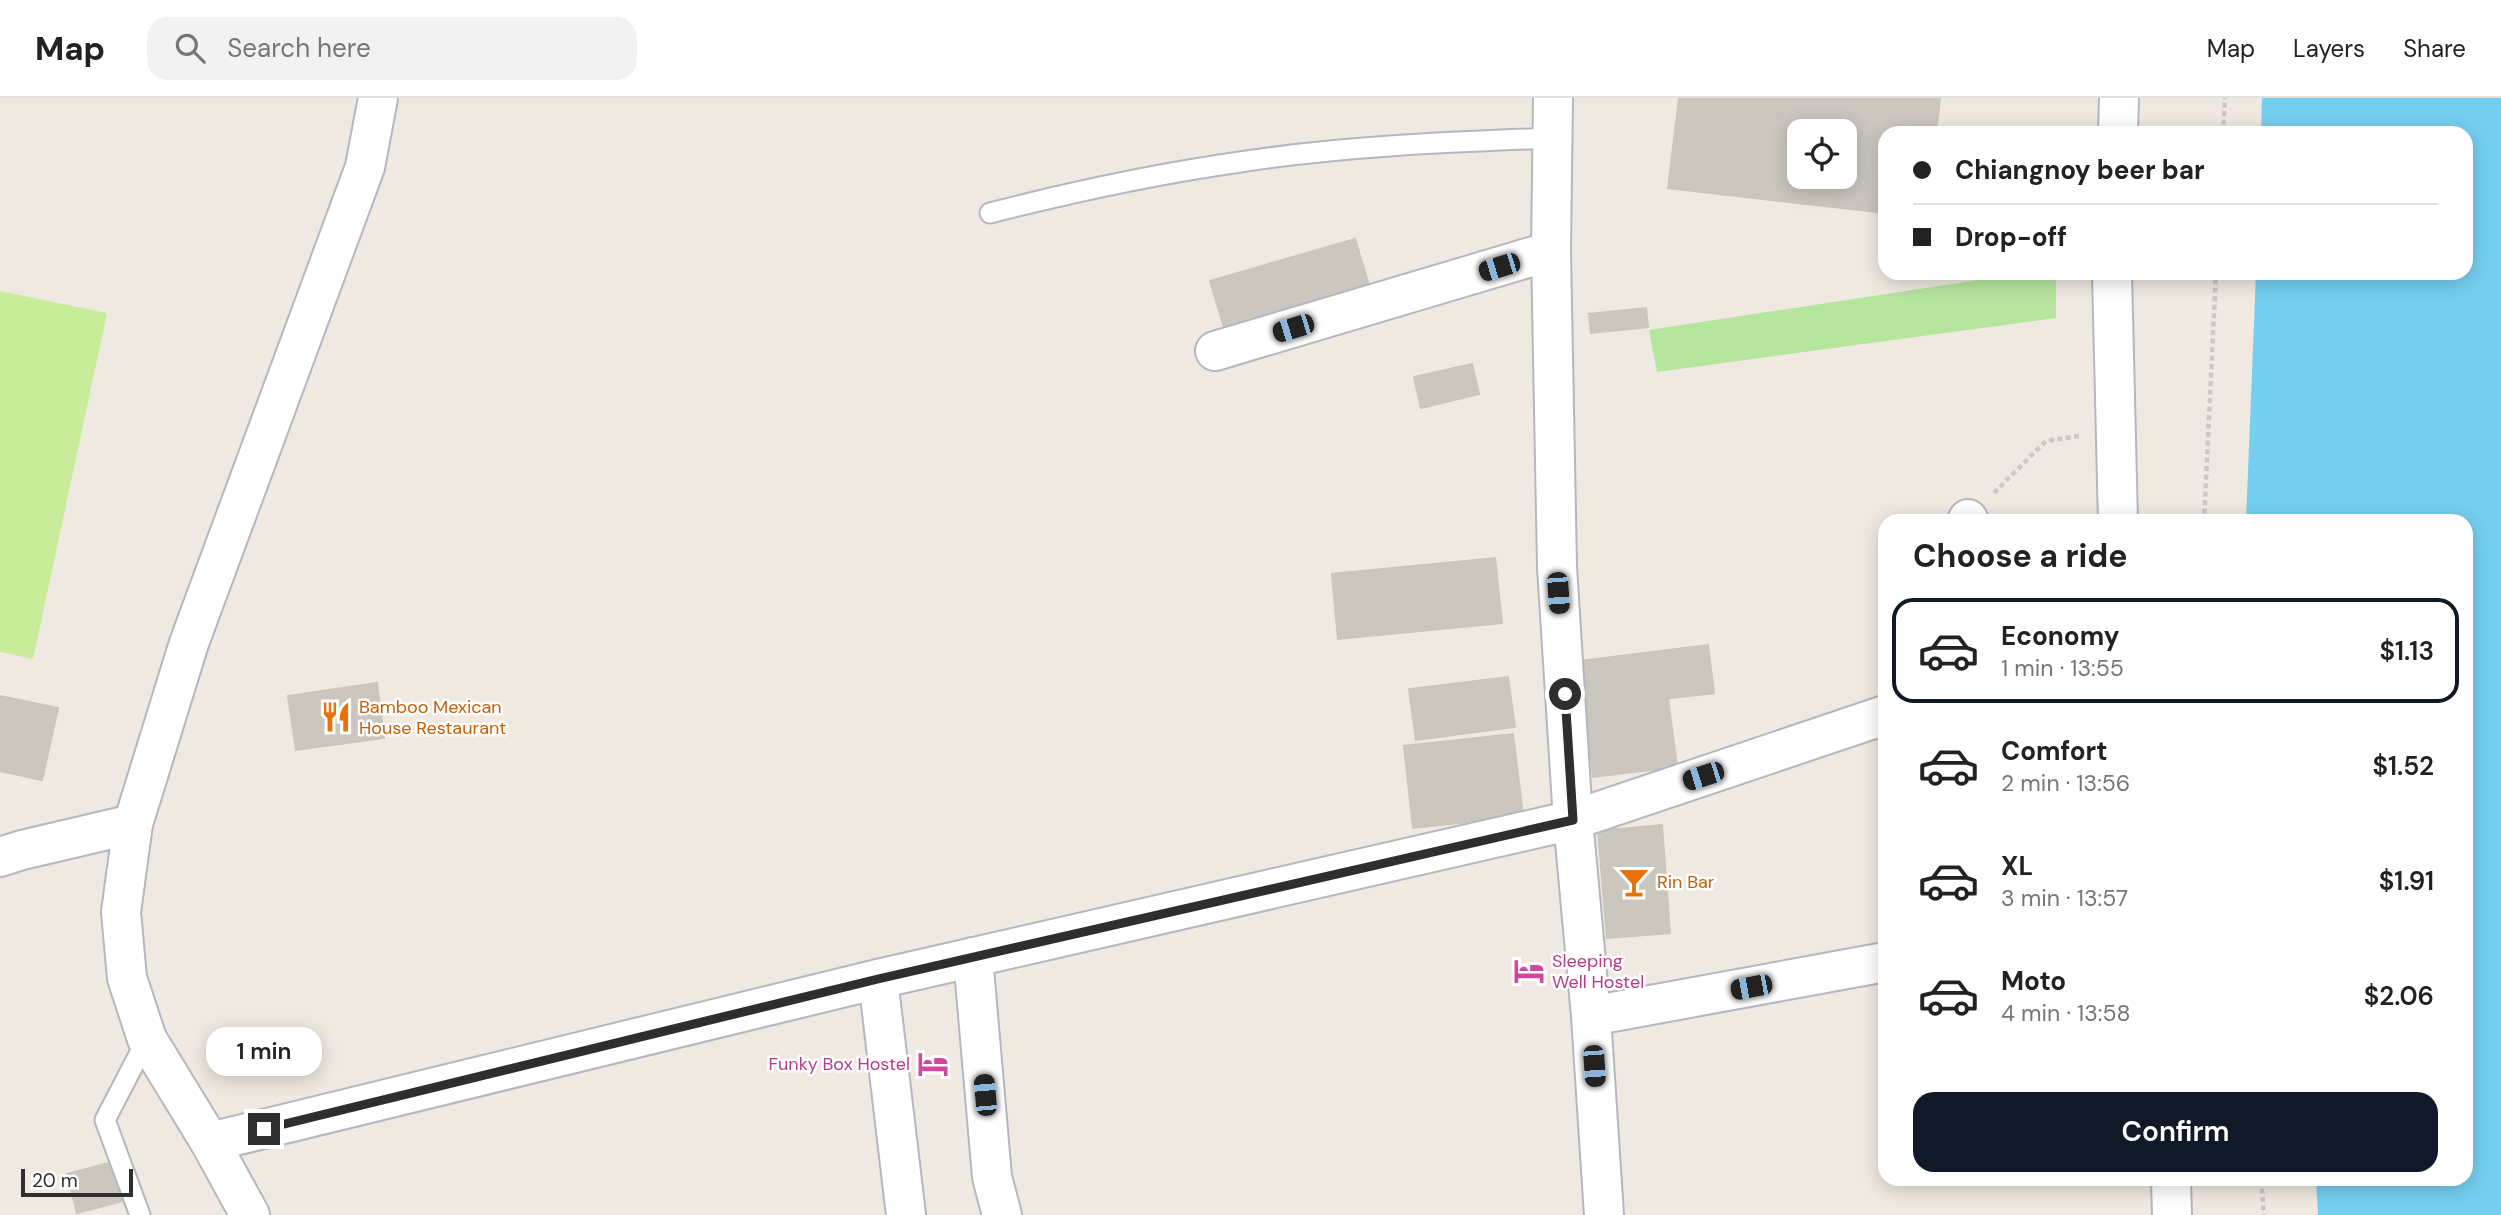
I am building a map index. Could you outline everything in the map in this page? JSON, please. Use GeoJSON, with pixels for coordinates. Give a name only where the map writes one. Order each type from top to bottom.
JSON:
{"type":"FeatureCollection","features":[{"type":"Feature","properties":{"kind":"street"},"geometry":{"type":"LineString","coordinates":[[250,1215],[210,1142],[147,1040],[127,978],[121,912],[133,824],[189,643],[365,167],[377,98]]}},
{"type":"Feature","properties":{"kind":"street"},"geometry":{"type":"LineString","coordinates":[[1553,98],[1551,251],[1557,567],[1573,820],[1591,1016],[1604,1215]]}},
{"type":"Feature","properties":{"kind":"street"},"geometry":{"type":"LineString","coordinates":[[2118,126],[2119,98]]}},
{"type":"Feature","properties":{"kind":"street"},"geometry":{"type":"LineString","coordinates":[[1215,351],[1551,251]]}},
{"type":"Feature","properties":{"kind":"street"},"geometry":{"type":"LineString","coordinates":[[2112,280],[2118,514]]}},
{"type":"Feature","properties":{"kind":"street"},"geometry":{"type":"LineString","coordinates":[[210,1142],[878,979],[1573,820],[1878,717]]}},
{"type":"Feature","properties":{"kind":"street"},"geometry":{"type":"LineString","coordinates":[[0,857],[133,824]]}},
{"type":"Feature","properties":{"kind":"street"},"geometry":{"type":"LineString","coordinates":[[973,957],[992,1177],[1002,1215]]}},
{"type":"Feature","properties":{"kind":"street"},"geometry":{"type":"LineString","coordinates":[[1591,1016],[1878,963]]}},
{"type":"Feature","properties":{"kind":"street"},"geometry":{"type":"LineString","coordinates":[[878,979],[906,1215]]}},
{"type":"Feature","properties":{"kind":"street"},"geometry":{"type":"LineString","coordinates":[[2171,1186],[2172,1215]]}},
{"type":"Feature","properties":{"kind":"lane"},"geometry":{"type":"LineString","coordinates":[[990,213],[1072,192],[1241,161],[1396,145],[1554,138]]}},
{"type":"Feature","properties":{"kind":"lane"},"geometry":{"type":"LineString","coordinates":[[140,1215],[105,1120],[147,1040]]}},
{"type":"Feature","properties":{"kind":"path"},"geometry":{"type":"LineString","coordinates":[[2223,126],[2225,98]]}},
{"type":"Feature","properties":{"kind":"path"},"geometry":{"type":"LineString","coordinates":[[2204,514],[2216,280]]}},
{"type":"Feature","properties":{"kind":"path"},"geometry":{"type":"LineString","coordinates":[[1973,514],[2046,441],[2082,436]]}},
{"type":"Feature","properties":{"kind":"path"},"geometry":{"type":"LineString","coordinates":[[2262,1186],[2264,1215]]}},
{"type":"Feature","properties":{"kind":"green space"},"geometry":{"type":"Polygon","coordinates":[[[1978,280],[2056,280],[2056,318],[1657,372],[1649,330],[1978,280]]]}},
{"type":"Feature","properties":{"kind":"green space"},"geometry":{"type":"Polygon","coordinates":[[[0,291],[107,313],[33,659],[0,652],[0,291]]]}},
{"type":"Feature","properties":{"kind":"water"},"geometry":{"type":"Polygon","coordinates":[[[2262,98],[2501,98],[2501,1215],[2318,1215],[2316,1186],[2473,1186],[2473,514],[2246,514],[2256,280],[2473,280],[2473,126],[2261,126],[2262,98]]]}},
{"type":"Feature","properties":{"kind":"building"},"geometry":{"type":"Polygon","coordinates":[[[1679,98],[1940,98],[1937,126],[1878,126],[1878,212],[1668,188],[1679,98]]]}},
{"type":"Feature","properties":{"kind":"building"},"geometry":{"type":"Polygon","coordinates":[[[1355,239],[1372,295],[1227,337],[1210,281],[1355,239]]]}},
{"type":"Feature","properties":{"kind":"building"},"geometry":{"type":"Polygon","coordinates":[[[1646,308],[1648,327],[1591,333],[1589,314],[1646,308]]]}},
{"type":"Feature","properties":{"kind":"building"},"geometry":{"type":"Polygon","coordinates":[[[1472,364],[1479,394],[1421,408],[1414,377],[1472,364]]]}},
{"type":"Feature","properties":{"kind":"building"},"geometry":{"type":"Polygon","coordinates":[[[1495,558],[1502,623],[1338,639],[1332,574],[1495,558]]]}},
{"type":"Feature","properties":{"kind":"building"},"geometry":{"type":"Polygon","coordinates":[[[1708,645],[1714,693],[1585,708],[1579,661],[1708,645]]]}},
{"type":"Feature","properties":{"kind":"building"},"geometry":{"type":"Polygon","coordinates":[[[1508,677],[1515,727],[1416,740],[1409,689],[1508,677]]]}},
{"type":"Feature","properties":{"kind":"building","name":"Bamboo Mexican House Restaurant"},"geometry":{"type":"Polygon","coordinates":[[[377,683],[384,738],[296,750],[288,696],[377,683]]]}},
{"type":"Feature","properties":{"kind":"building"},"geometry":{"type":"Polygon","coordinates":[[[0,696],[58,708],[42,780],[0,771],[0,696]]]}},
{"type":"Feature","properties":{"kind":"building"},"geometry":{"type":"Polygon","coordinates":[[[1668,698],[1677,767],[1593,777],[1585,708],[1668,698]]]}},
{"type":"Feature","properties":{"kind":"building"},"geometry":{"type":"Polygon","coordinates":[[[1513,734],[1523,816],[1413,828],[1404,746],[1513,734]]]}},
{"type":"Feature","properties":{"kind":"building","name":"Rin Bar"},"geometry":{"type":"Polygon","coordinates":[[[1662,825],[1670,933],[1607,938],[1598,831],[1662,825]]]}},
{"type":"Feature","properties":{"kind":"building"},"geometry":{"type":"Polygon","coordinates":[[[120,1160],[130,1199],[77,1213],[67,1174],[120,1160]]]}},
{"type":"Feature","properties":{"kind":"place","name":"Bamboo Mexican House Restaurant"},"geometry":{"type":"Point","coordinates":[336,717]}},
{"type":"Feature","properties":{"kind":"place","name":"Rin Bar"},"geometry":{"type":"Point","coordinates":[1634,882]}},
{"type":"Feature","properties":{"kind":"place","name":"Sleeping Well Hostel"},"geometry":{"type":"Point","coordinates":[1529,971]}},
{"type":"Feature","properties":{"kind":"place","name":"Funky Box Hostel"},"geometry":{"type":"Point","coordinates":[933,1064]}},
{"type":"Feature","properties":{"kind":"route"},"geometry":{"type":"LineString","coordinates":[[264,1129],[878,979],[1573,820],[1565,694]]}}]}
